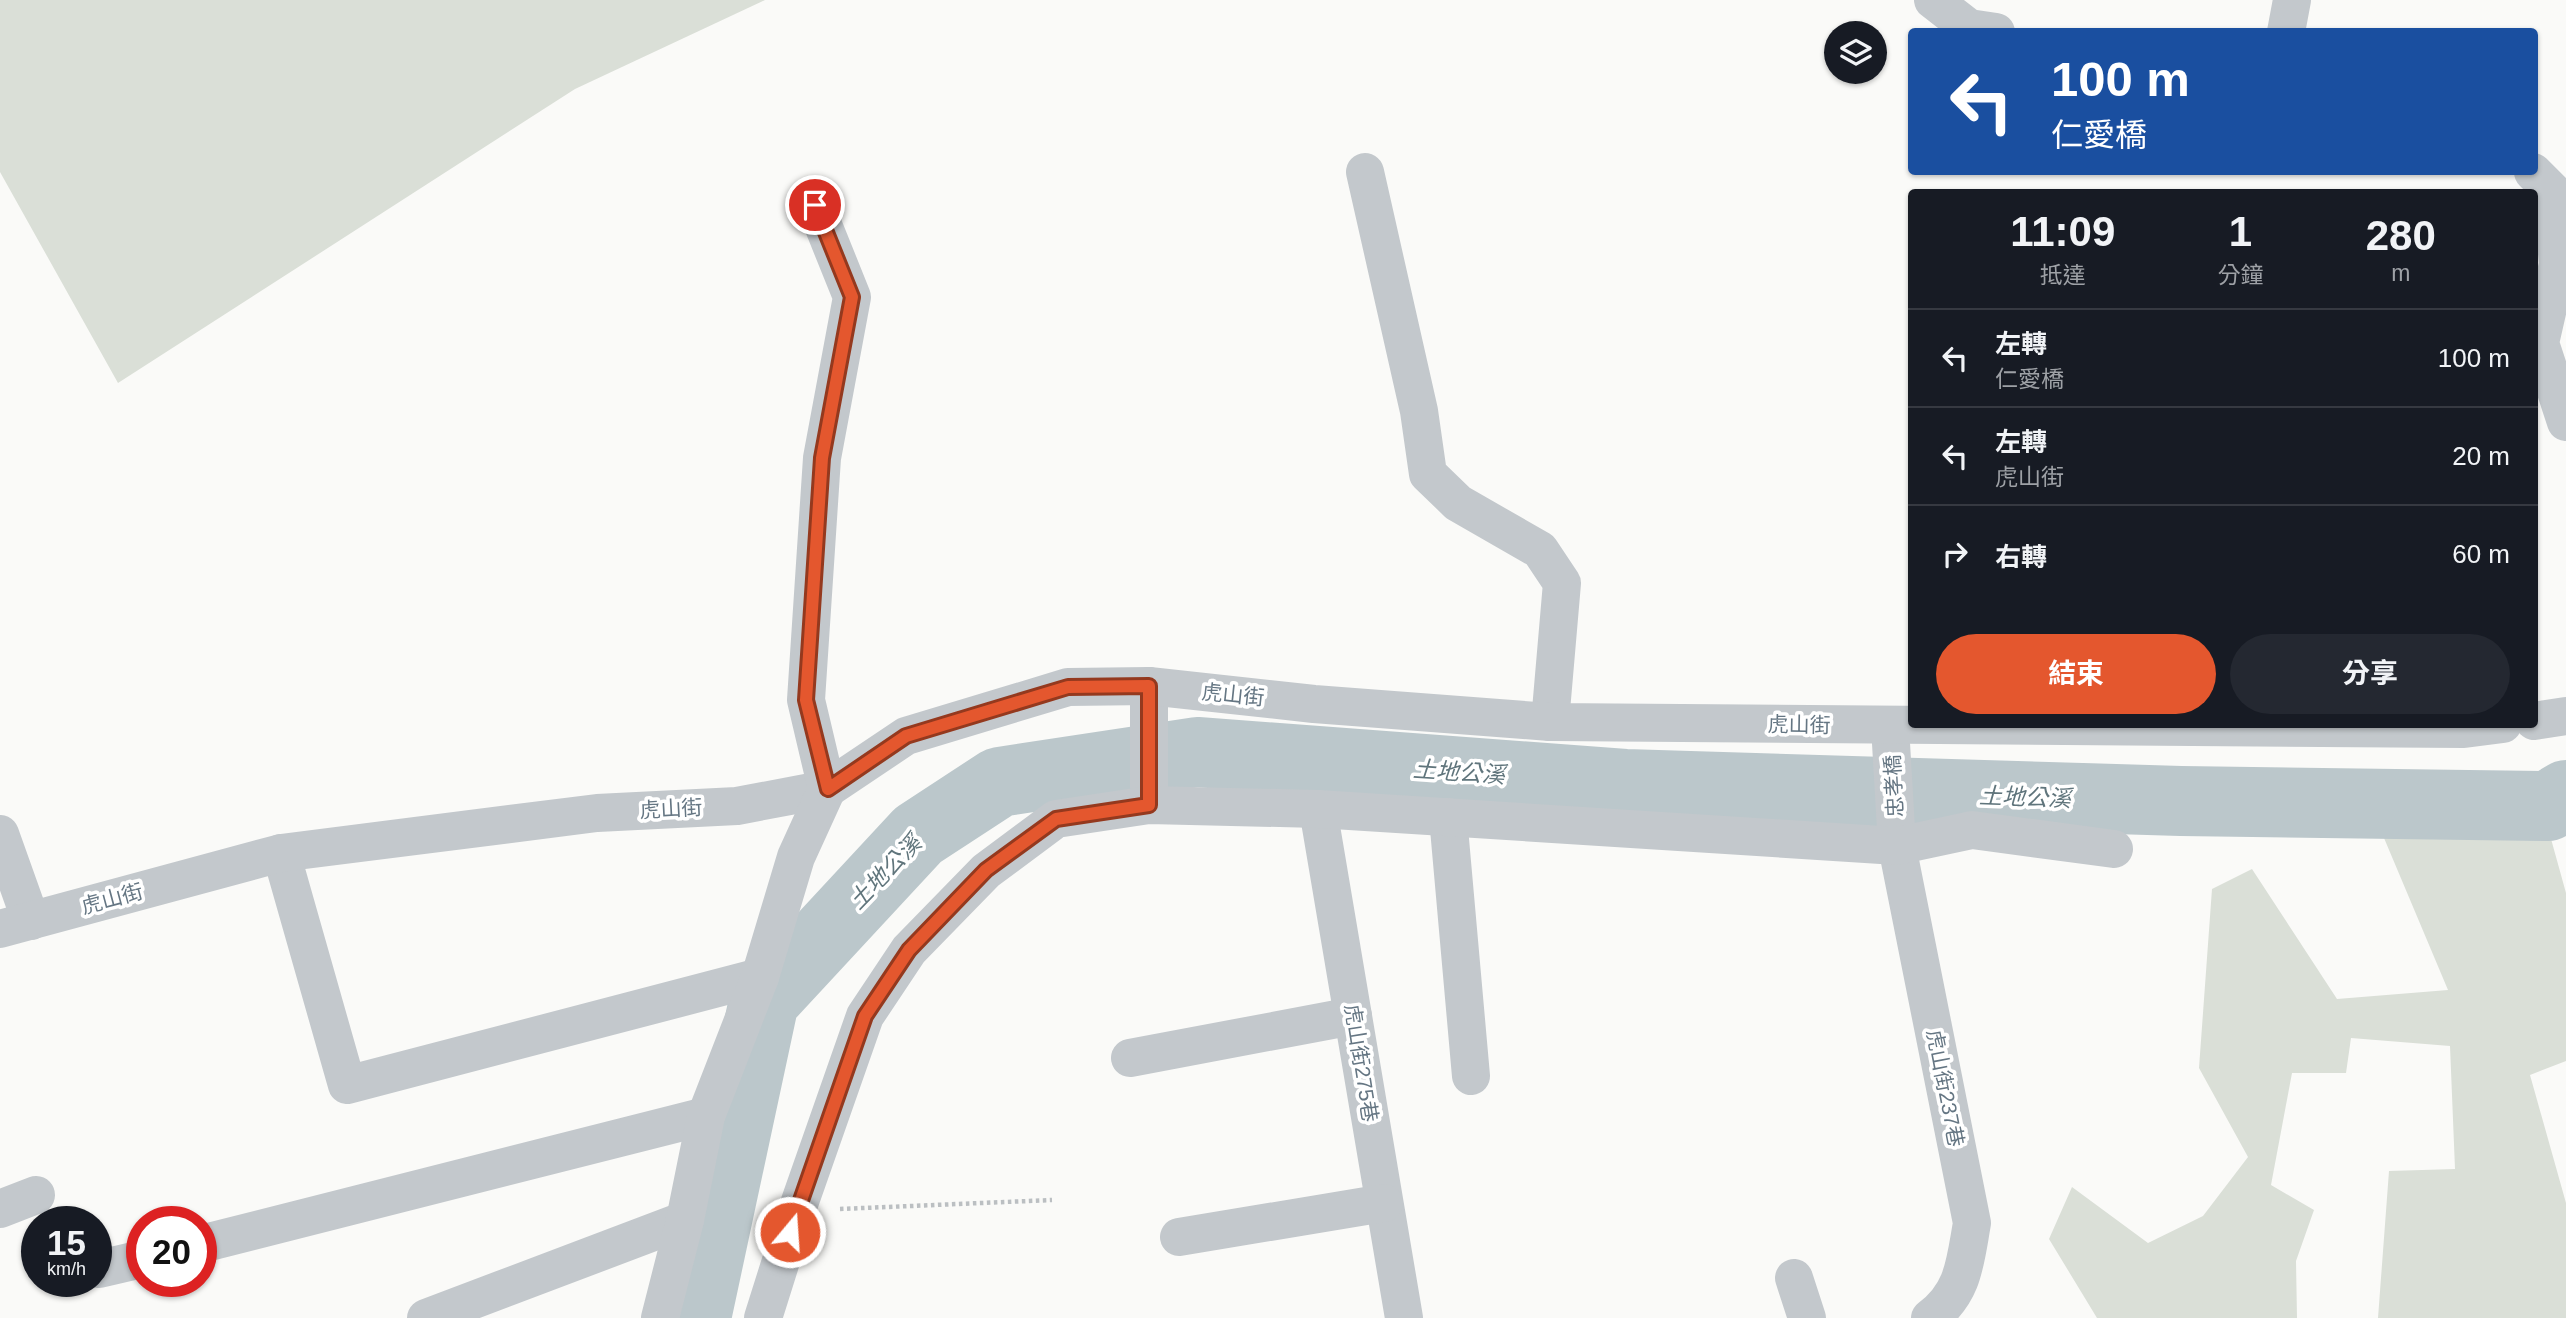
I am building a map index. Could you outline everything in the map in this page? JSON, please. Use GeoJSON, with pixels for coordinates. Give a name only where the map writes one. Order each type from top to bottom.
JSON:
{"type":"FeatureCollection","features":[{"type":"Feature","properties":{"kind":"street"},"geometry":{"type":"LineString","coordinates":[[1933,0],[1969,28]]}},
{"type":"Feature","properties":{"kind":"street"},"geometry":{"type":"LineString","coordinates":[[2287,28],[2292,0]]}},
{"type":"Feature","properties":{"kind":"street"},"geometry":{"type":"LineString","coordinates":[[1365,172],[1419,411],[1428,474],[1458,503],[1540,550],[1562,583],[1550,722]]}},
{"type":"Feature","properties":{"kind":"street"},"geometry":{"type":"LineString","coordinates":[[2550,175],[2558,264],[2540,343],[2566,422]]}},
{"type":"Feature","properties":{"kind":"street"},"geometry":{"type":"LineString","coordinates":[[660,1318],[685,1220],[706,1116],[760,977],[796,857],[828,789],[806,700],[822,458],[852,297],[815,205]]}},
{"type":"Feature","properties":{"kind":"street"},"geometry":{"type":"LineString","coordinates":[[1149,686],[1149,805]]}},
{"type":"Feature","properties":{"kind":"street","name":"虎山街"},"geometry":{"type":"LineString","coordinates":[[16,925],[281,853],[597,813],[737,806],[828,789],[906,736],[1068,687],[1149,686],[1314,704],[1550,722],[1908,726]]}},
{"type":"Feature","properties":{"kind":"street"},"geometry":{"type":"LineString","coordinates":[[2538,720],[2566,716]]}},
{"type":"Feature","properties":{"kind":"street","name":"忠孝橋"},"geometry":{"type":"LineString","coordinates":[[1890,726],[1897,846]]}},
{"type":"Feature","properties":{"kind":"street","name":"虎山街"},"geometry":{"type":"LineString","coordinates":[[2273,728],[2472,728]]}},
{"type":"Feature","properties":{"kind":"street"},"geometry":{"type":"LineString","coordinates":[[763,1318],[797,1210],[865,1016],[909,950],[986,870],[1056,819],[1149,805],[1318,809],[1897,846],[1972,830],[2114,849]]}},
{"type":"Feature","properties":{"kind":"street","name":"虎山街275巷"},"geometry":{"type":"LineString","coordinates":[[1318,809],[1404,1318]]}},
{"type":"Feature","properties":{"kind":"street"},"geometry":{"type":"LineString","coordinates":[[1448,817],[1471,1076]]}},
{"type":"Feature","properties":{"kind":"street"},"geometry":{"type":"LineString","coordinates":[[0,834],[16,925]]}},
{"type":"Feature","properties":{"kind":"street","name":"虎山街237巷"},"geometry":{"type":"LineString","coordinates":[[1897,846],[1972,1223],[1962,1278],[1947,1306],[1930,1318]]}},
{"type":"Feature","properties":{"kind":"street"},"geometry":{"type":"LineString","coordinates":[[281,853],[347,1085],[760,977]]}},
{"type":"Feature","properties":{"kind":"street"},"geometry":{"type":"LineString","coordinates":[[1130,1058],[1353,1016]]}},
{"type":"Feature","properties":{"kind":"street"},"geometry":{"type":"LineString","coordinates":[[217,1240],[706,1116]]}},
{"type":"Feature","properties":{"kind":"street"},"geometry":{"type":"LineString","coordinates":[[0,1209],[36,1195]]}},
{"type":"Feature","properties":{"kind":"street"},"geometry":{"type":"LineString","coordinates":[[1179,1237],[1384,1203]]}},
{"type":"Feature","properties":{"kind":"street"},"geometry":{"type":"LineString","coordinates":[[426,1318],[685,1220]]}},
{"type":"Feature","properties":{"kind":"street"},"geometry":{"type":"LineString","coordinates":[[1794,1278],[1807,1318]]}},
{"type":"Feature","properties":{"kind":"path"},"geometry":{"type":"LineString","coordinates":[[797,1210],[1052,1200]]}},
{"type":"Feature","properties":{"kind":"shaded area"},"geometry":{"type":"Polygon","coordinates":[[[0,0],[765,0],[575,89],[118,383],[0,172],[0,0]]]}},
{"type":"Feature","properties":{"kind":"shaded area"},"geometry":{"type":"Polygon","coordinates":[[[2548,828],[2566,893],[2566,1061],[2530,1075],[2566,1203],[2566,1318],[2378,1318],[2389,1171],[2455,1169],[2450,1046],[2351,1038],[2346,1073],[2292,1073],[2271,1185],[2314,1210],[2296,1261],[2297,1318],[2097,1318],[2049,1239],[2072,1187],[2148,1243],[2203,1216],[2248,1157],[2199,1068],[2212,889],[2252,869],[2337,999],[2448,990],[2384,838],[2548,828]]]}},
{"type":"Feature","properties":{"kind":"waterway","name":"土地公溪"},"geometry":{"type":"LineString","coordinates":[[696,1318],[764,1001],[918,835],[999,782],[1197,752],[1625,784],[2181,801],[2548,806],[2566,795]]}},
{"type":"Feature","properties":{"kind":"route"},"geometry":{"type":"LineString","coordinates":[[790,1232],[865,1016],[909,950],[986,870],[1056,819],[1149,805],[1149,686],[1068,687],[906,736],[828,789],[806,700],[822,458],[852,297],[815,205]]}}]}
